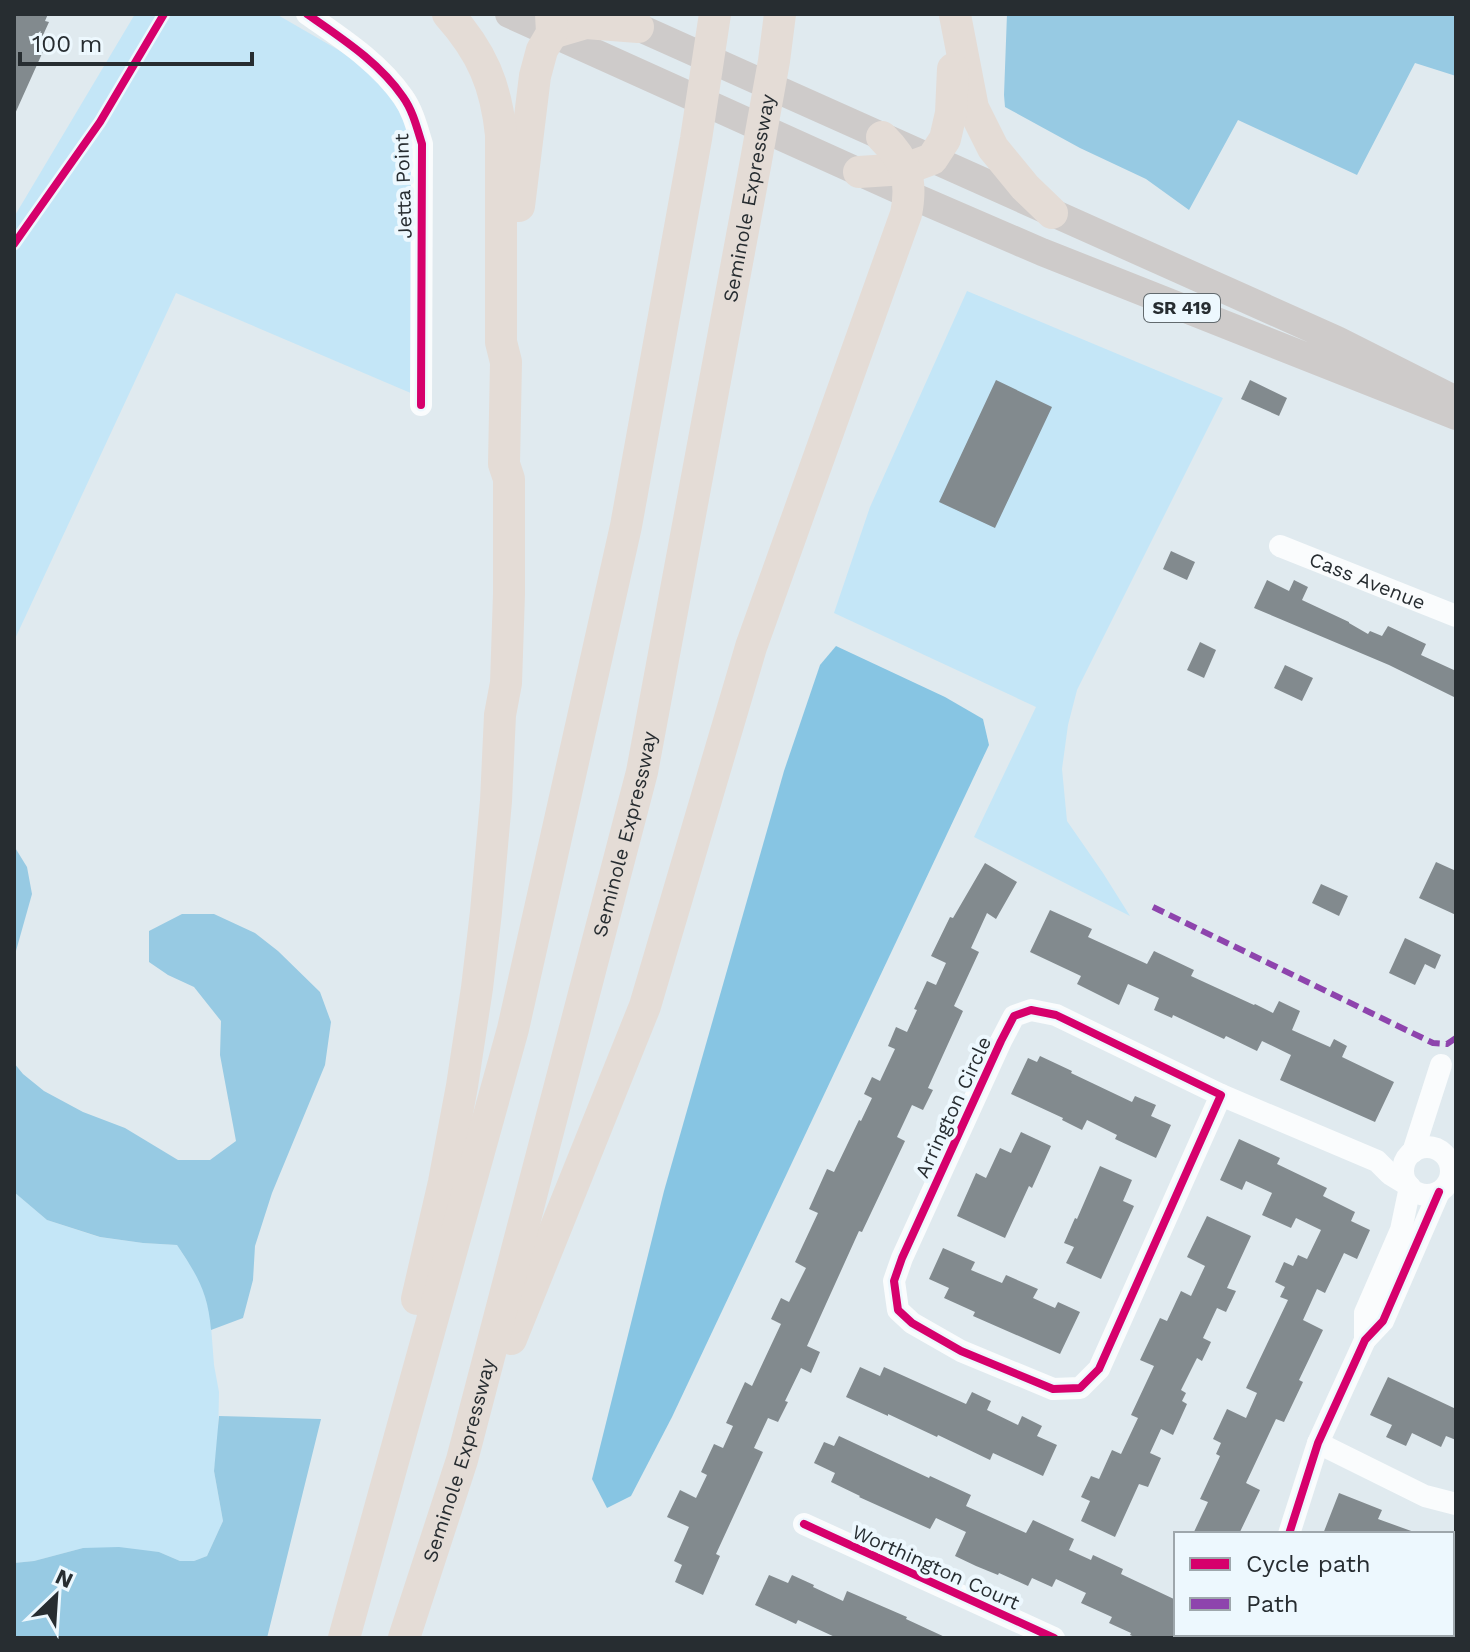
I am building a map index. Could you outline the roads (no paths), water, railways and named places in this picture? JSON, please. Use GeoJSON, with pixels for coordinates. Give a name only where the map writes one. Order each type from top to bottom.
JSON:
{"type":"FeatureCollection","features":[{"type":"Feature","properties":{"kind":"highway"},"geometry":{"type":"LineString","coordinates":[[448,14],[469,39],[483,63],[499,116],[501,342],[506,362]]}},
{"type":"Feature","properties":{"kind":"highway","name":"Seminole Expressway"},"geometry":{"type":"LineString","coordinates":[[404,1638],[462,1460],[642,772],[755,166],[780,14]]}},
{"type":"Feature","properties":{"kind":"highway"},"geometry":{"type":"LineString","coordinates":[[462,1460],[645,1006],[751,647],[906,214],[916,174],[945,139],[951,113],[955,14]]}},
{"type":"Feature","properties":{"kind":"highway"},"geometry":{"type":"LineString","coordinates":[[955,14],[973,108],[993,148],[1025,187],[1052,213]]}},
{"type":"Feature","properties":{"kind":"highway"},"geometry":{"type":"LineString","coordinates":[[326,1638],[405,1345],[451,1149],[467,1056],[486,912],[496,801],[500,715],[494,681],[495,557],[499,476],[504,464],[506,362],[512,341],[519,199],[538,60],[552,24],[624,20]]}},
{"type":"Feature","properties":{"kind":"highway"},"geometry":{"type":"LineString","coordinates":[[344,1638],[513,1029],[626,526],[714,22]]}},
{"type":"Feature","properties":{"kind":"highway"},"geometry":{"type":"LineString","coordinates":[[882,137],[916,174]]}},
{"type":"Feature","properties":{"kind":"highway"},"geometry":{"type":"LineString","coordinates":[[859,172],[916,174]]}},
{"type":"Feature","properties":{"kind":"main road"},"geometry":{"type":"LineString","coordinates":[[509,14],[552,24],[859,172]]}},
{"type":"Feature","properties":{"kind":"main road"},"geometry":{"type":"LineString","coordinates":[[624,20],[882,137]]}},
{"type":"Feature","properties":{"kind":"main road","name":"SR 419"},"geometry":{"type":"LineString","coordinates":[[916,174],[1052,213],[1337,340],[1456,400]]}},
{"type":"Feature","properties":{"kind":"main road","name":"SR 419"},"geometry":{"type":"LineString","coordinates":[[916,174],[1156,299],[1456,416]]}},
{"type":"Feature","properties":{"kind":"street","name":"Jetta Point"},"geometry":{"type":"LineString","coordinates":[[307,14],[381,70],[404,98],[416,123],[422,144],[421,405]]}},
{"type":"Feature","properties":{"kind":"street","name":"Cass Avenue"},"geometry":{"type":"LineString","coordinates":[[1280,546],[1456,616]]}},
{"type":"Feature","properties":{"kind":"street","name":"Arrington Circle"},"geometry":{"type":"LineString","coordinates":[[1221,1095],[1099,1369],[1080,1388],[1053,1389],[961,1351],[912,1323],[898,1310],[894,1281],[902,1258],[1014,1016],[1031,1010],[1056,1015],[1221,1095],[1377,1161],[1409,1186]]}},
{"type":"Feature","properties":{"kind":"street"},"geometry":{"type":"LineString","coordinates":[[1365,1340],[1365,1313],[1401,1230],[1409,1186],[1404,1173],[1405,1161],[1411,1154],[1441,1065]]}},
{"type":"Feature","properties":{"kind":"street"},"geometry":{"type":"LineString","coordinates":[[1290,1532],[1318,1443],[1365,1340],[1383,1321],[1439,1192],[1449,1181],[1449,1160],[1437,1149],[1429,1147],[1377,1161]]}},
{"type":"Feature","properties":{"kind":"street"},"geometry":{"type":"LineString","coordinates":[[1409,1186],[1422,1194],[1439,1192]]}},
{"type":"Feature","properties":{"kind":"street"},"geometry":{"type":"LineString","coordinates":[[1318,1443],[1425,1496],[1456,1504]]}},
{"type":"Feature","properties":{"kind":"street","name":"Worthington Court"},"geometry":{"type":"LineString","coordinates":[[804,1524],[1054,1638]]}}]}
